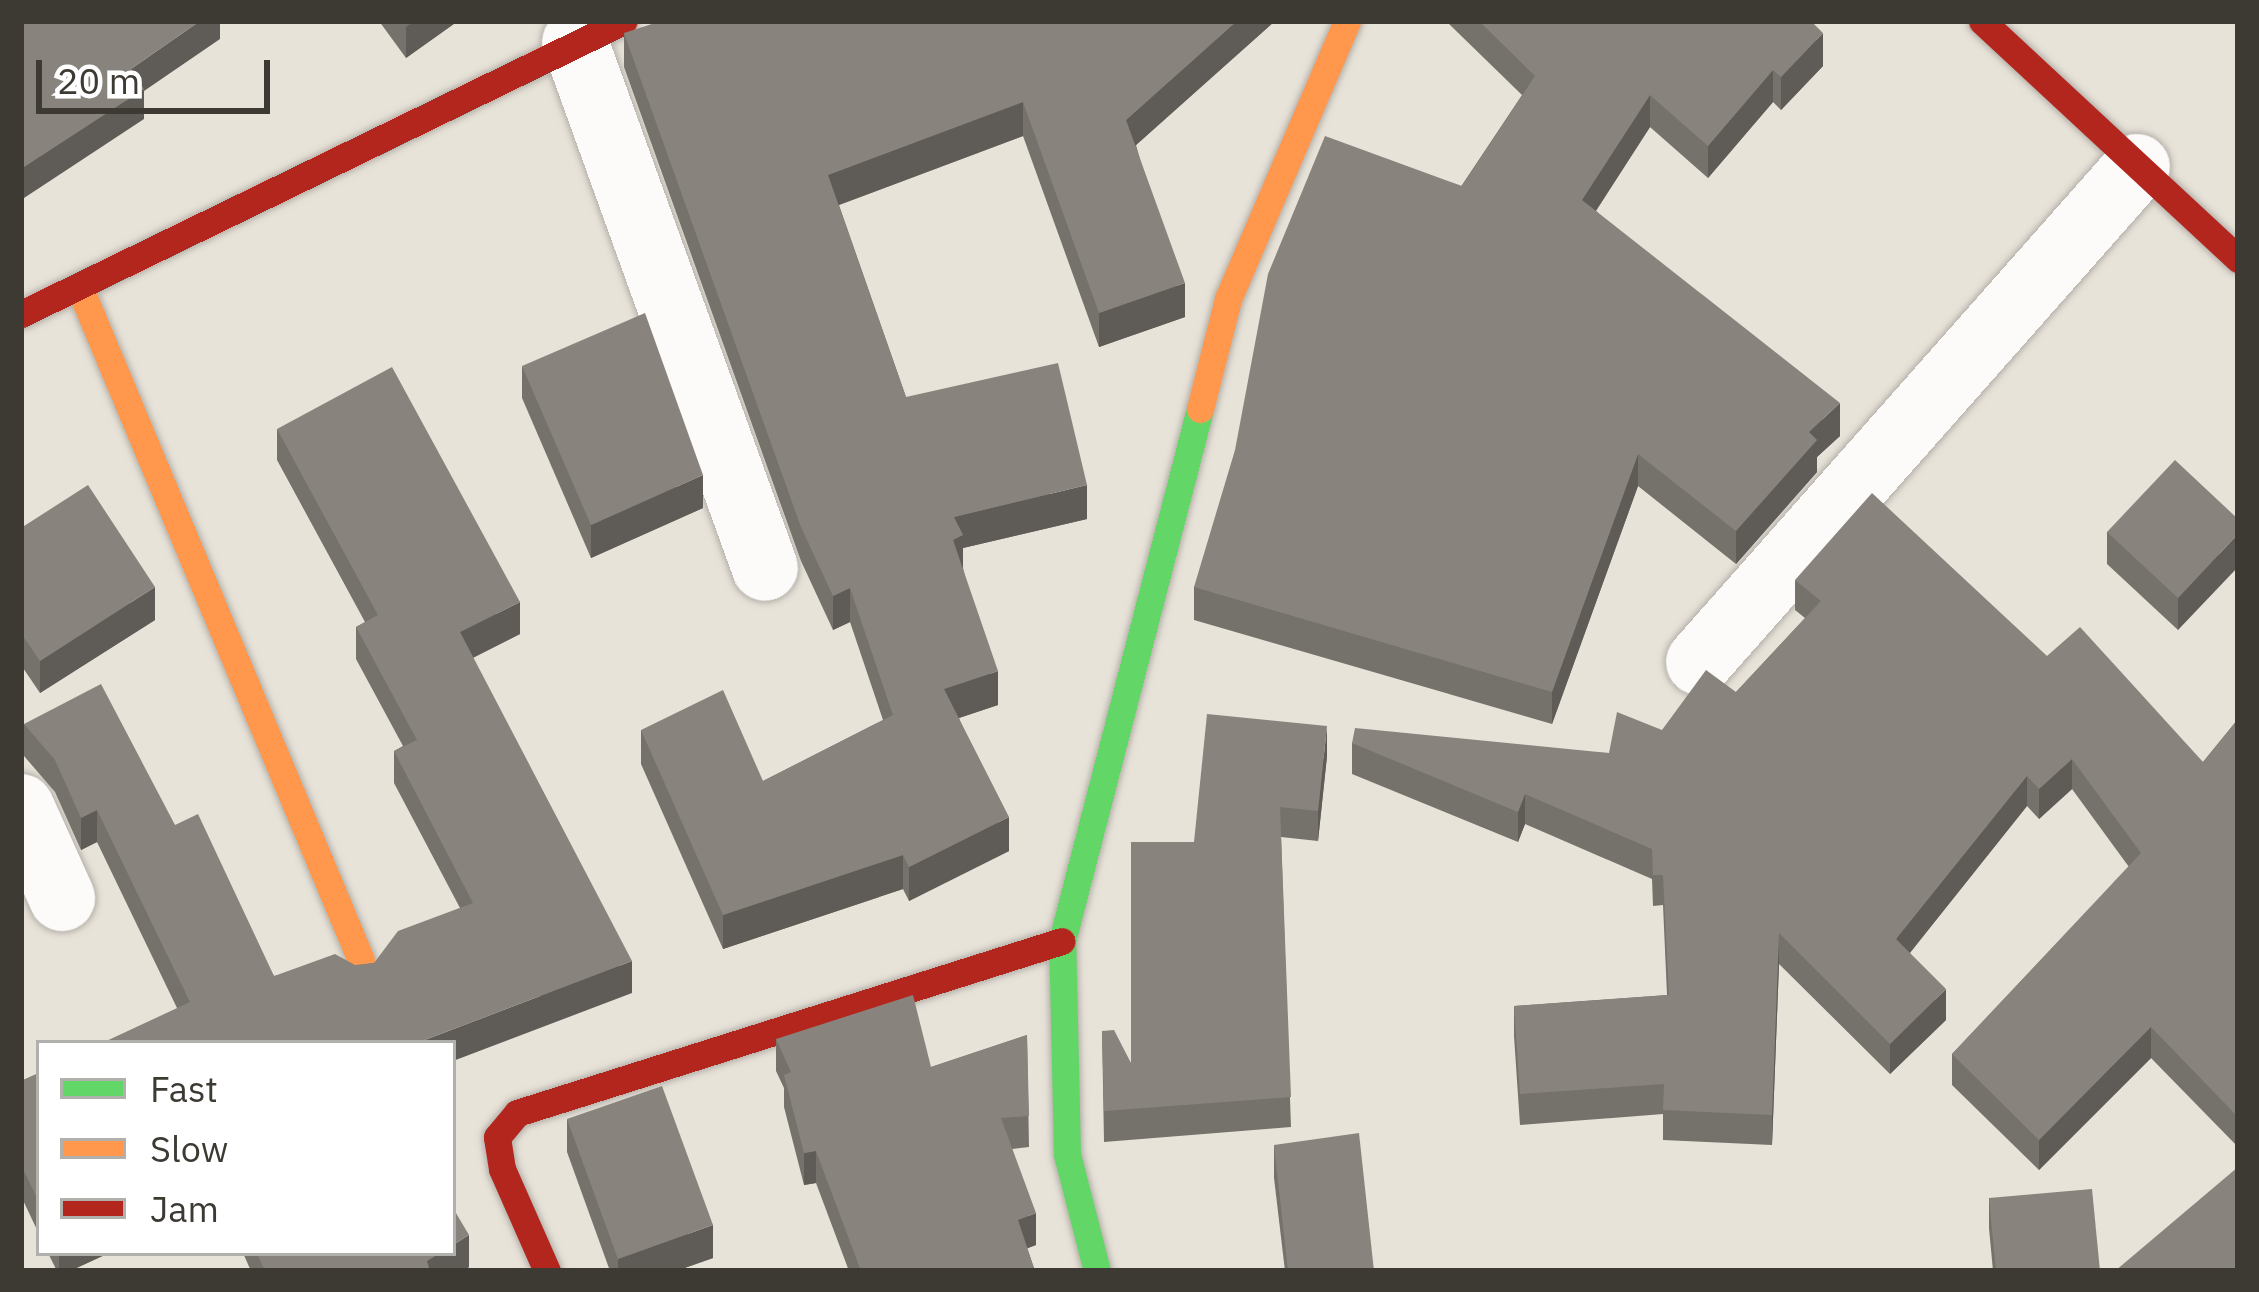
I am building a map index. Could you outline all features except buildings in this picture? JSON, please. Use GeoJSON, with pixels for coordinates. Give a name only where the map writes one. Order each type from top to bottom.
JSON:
{"type":"FeatureCollection","features":[{"type":"Feature","properties":{"kind":"street"},"geometry":{"type":"LineString","coordinates":[[1097,1271],[1067,1154],[1062,941],[1228,299],[1347,21]]}},
{"type":"Feature","properties":{"kind":"street"},"geometry":{"type":"LineString","coordinates":[[1982,21],[2238,259]]}},
{"type":"Feature","properties":{"kind":"street"},"geometry":{"type":"LineString","coordinates":[[21,314],[600,32],[765,568]]}},
{"type":"Feature","properties":{"kind":"street"},"geometry":{"type":"LineString","coordinates":[[1699,662],[2138,167]]}},
{"type":"Feature","properties":{"kind":"street"},"geometry":{"type":"LineString","coordinates":[[79,286],[361,960]]}},
{"type":"Feature","properties":{"kind":"street"},"geometry":{"type":"LineString","coordinates":[[21,807],[62,898]]}},
{"type":"Feature","properties":{"kind":"street"},"geometry":{"type":"LineString","coordinates":[[548,1271],[502,1168],[497,1138],[517,1113],[1062,941]]}},
{"type":"Feature","properties":{"kind":"traffic: fast"},"geometry":{"type":"LineString","coordinates":[[1097,1271],[1067,1154],[1062,941],[1200,409]]}},
{"type":"Feature","properties":{"kind":"traffic: slow"},"geometry":{"type":"LineString","coordinates":[[1200,409],[1228,299],[1347,21]]}},
{"type":"Feature","properties":{"kind":"traffic: slow"},"geometry":{"type":"LineString","coordinates":[[79,286],[361,960]]}},
{"type":"Feature","properties":{"kind":"traffic: jam"},"geometry":{"type":"LineString","coordinates":[[21,314],[624,21]]}},
{"type":"Feature","properties":{"kind":"traffic: jam"},"geometry":{"type":"LineString","coordinates":[[1982,21],[2238,259]]}},
{"type":"Feature","properties":{"kind":"traffic: jam"},"geometry":{"type":"LineString","coordinates":[[547,1271],[502,1169],[497,1137],[517,1113],[1062,941]]}}]}
